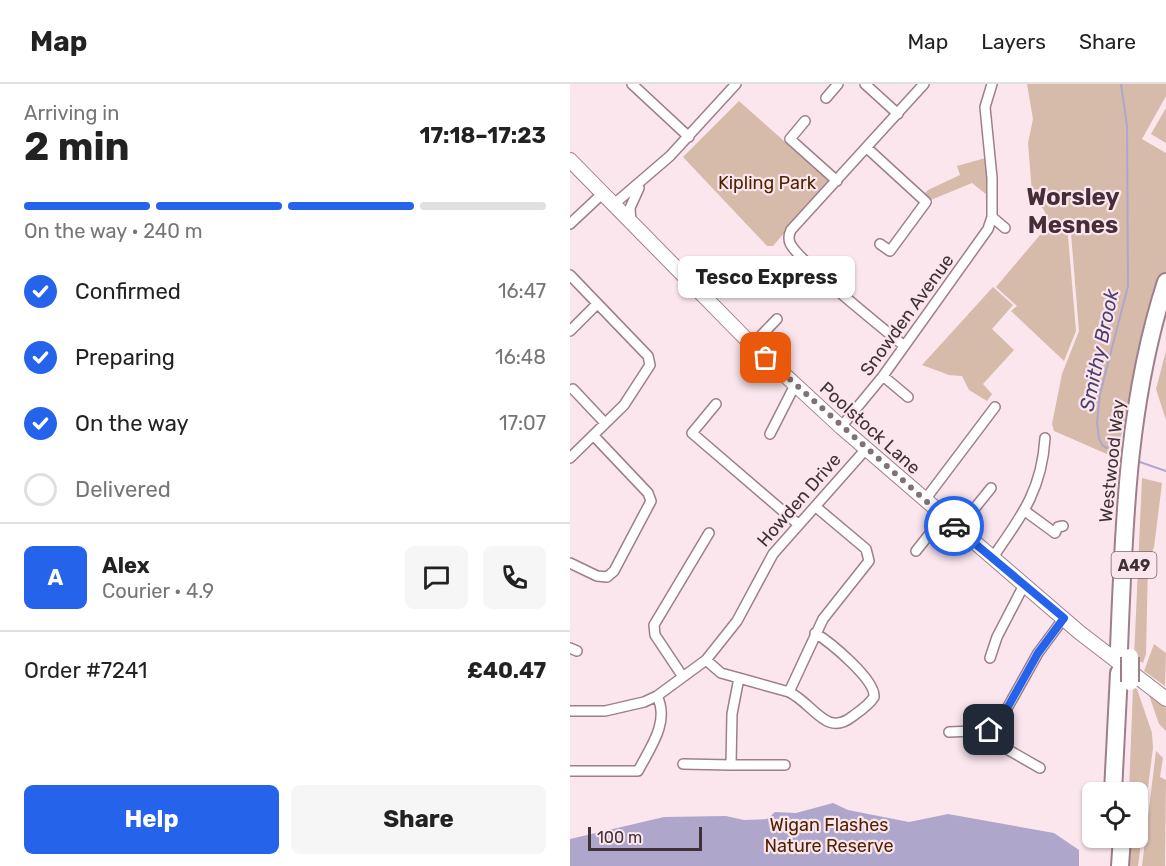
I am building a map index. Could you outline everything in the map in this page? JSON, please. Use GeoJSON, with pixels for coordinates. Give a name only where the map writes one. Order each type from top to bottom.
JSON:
{"type":"FeatureCollection","features":[{"type":"Feature","properties":{"kind":"highway","name":"Westwood Way"},"geometry":{"type":"LineString","coordinates":[[1124,782],[1124,677],[1133,472],[1148,342],[1166,282]]}},
{"type":"Feature","properties":{"kind":"highway","name":"Westwood Way"},"geometry":{"type":"LineString","coordinates":[[1136,445],[1166,321]]}},
{"type":"Feature","properties":{"kind":"highway","name":"Westwood Way"},"geometry":{"type":"LineString","coordinates":[[1114,782],[1124,677]]}},
{"type":"Feature","properties":{"kind":"highway"},"geometry":{"type":"LineString","coordinates":[[1110,866],[1111,848]]}},
{"type":"Feature","properties":{"kind":"highway"},"geometry":{"type":"LineString","coordinates":[[1120,866],[1121,848]]}},
{"type":"Feature","properties":{"kind":"main road","name":"Poolstock Lane"},"geometry":{"type":"LineString","coordinates":[[570,160],[631,225],[752,345],[841,427],[958,530],[1166,699]]}},
{"type":"Feature","properties":{"kind":"street"},"geometry":{"type":"LineString","coordinates":[[632,84],[689,136]]}},
{"type":"Feature","properties":{"kind":"street"},"geometry":{"type":"LineString","coordinates":[[613,206],[644,181],[736,84]]}},
{"type":"Feature","properties":{"kind":"street"},"geometry":{"type":"LineString","coordinates":[[826,98],[838,84]]}},
{"type":"Feature","properties":{"kind":"street"},"geometry":{"type":"LineString","coordinates":[[865,84],[898,114]]}},
{"type":"Feature","properties":{"kind":"street"},"geometry":{"type":"LineString","coordinates":[[903,345],[812,266],[789,242],[791,230],[924,84]]}},
{"type":"Feature","properties":{"kind":"street","name":"Snowden Avenue"},"geometry":{"type":"LineString","coordinates":[[841,427],[883,376],[903,345],[981,241],[992,217],[985,107],[992,84]]}},
{"type":"Feature","properties":{"kind":"street"},"geometry":{"type":"LineString","coordinates":[[805,121],[790,139],[837,181]]}},
{"type":"Feature","properties":{"kind":"street"},"geometry":{"type":"LineString","coordinates":[[867,148],[926,202],[890,251],[880,244]]}},
{"type":"Feature","properties":{"kind":"street"},"geometry":{"type":"LineString","coordinates":[[631,225],[629,214],[632,200],[644,181]]}},
{"type":"Feature","properties":{"kind":"street"},"geometry":{"type":"LineString","coordinates":[[570,224],[602,194]]}},
{"type":"Feature","properties":{"kind":"street"},"geometry":{"type":"LineString","coordinates":[[992,217],[1005,228]]}},
{"type":"Feature","properties":{"kind":"street"},"geometry":{"type":"LineString","coordinates":[[570,275],[648,356],[650,365],[624,405],[604,422],[594,436],[570,458]]}},
{"type":"Feature","properties":{"kind":"street"},"geometry":{"type":"LineString","coordinates":[[570,332],[597,304]]}},
{"type":"Feature","properties":{"kind":"street"},"geometry":{"type":"LineString","coordinates":[[752,345],[777,319]]}},
{"type":"Feature","properties":{"kind":"street"},"geometry":{"type":"LineString","coordinates":[[883,376],[908,397]]}},
{"type":"Feature","properties":{"kind":"street"},"geometry":{"type":"LineString","coordinates":[[770,434],[795,385]]}},
{"type":"Feature","properties":{"kind":"street"},"geometry":{"type":"LineString","coordinates":[[573,389],[604,422]]}},
{"type":"Feature","properties":{"kind":"street"},"geometry":{"type":"LineString","coordinates":[[717,405],[692,433],[798,524]]}},
{"type":"Feature","properties":{"kind":"street"},"geometry":{"type":"LineString","coordinates":[[924,501],[995,407]]}},
{"type":"Feature","properties":{"kind":"street"},"geometry":{"type":"LineString","coordinates":[[570,563],[597,576],[607,577],[614,571],[651,501],[648,493],[594,436]]}},
{"type":"Feature","properties":{"kind":"street"},"geometry":{"type":"LineString","coordinates":[[993,557],[1025,511],[1036,489],[1045,438]]}},
{"type":"Feature","properties":{"kind":"street","name":"Howden Drive"},"geometry":{"type":"LineString","coordinates":[[570,711],[623,708],[657,696],[706,660],[737,621],[763,570],[798,524],[816,507],[866,449]]}},
{"type":"Feature","properties":{"kind":"street"},"geometry":{"type":"LineString","coordinates":[[958,530],[991,488]]}},
{"type":"Feature","properties":{"kind":"street"},"geometry":{"type":"LineString","coordinates":[[789,692],[815,633],[838,600],[868,565],[869,557],[866,549],[816,507]]}},
{"type":"Feature","properties":{"kind":"street"},"geometry":{"type":"LineString","coordinates":[[1025,511],[1058,533]]}},
{"type":"Feature","properties":{"kind":"street"},"geometry":{"type":"LineString","coordinates":[[916,550],[943,517]]}},
{"type":"Feature","properties":{"kind":"street"},"geometry":{"type":"LineString","coordinates":[[683,677],[656,635],[654,625],[709,533]]}},
{"type":"Feature","properties":{"kind":"street"},"geometry":{"type":"LineString","coordinates":[[990,658],[997,637],[1024,585]]}},
{"type":"Feature","properties":{"kind":"street"},"geometry":{"type":"LineString","coordinates":[[995,730],[1038,653],[1064,618]]}},
{"type":"Feature","properties":{"kind":"street"},"geometry":{"type":"LineString","coordinates":[[706,660],[721,673],[789,692],[828,723],[837,726],[845,723],[874,697],[872,684],[826,639],[815,633]]}},
{"type":"Feature","properties":{"kind":"street"},"geometry":{"type":"LineString","coordinates":[[730,765],[732,714],[739,678]]}},
{"type":"Feature","properties":{"kind":"street"},"geometry":{"type":"LineString","coordinates":[[570,771],[638,771],[660,728],[663,714],[657,696]]}},
{"type":"Feature","properties":{"kind":"street"},"geometry":{"type":"LineString","coordinates":[[949,732],[995,730]]}},
{"type":"Feature","properties":{"kind":"street"},"geometry":{"type":"LineString","coordinates":[[995,730],[1005,748],[1037,766],[1029,774]]}},
{"type":"Feature","properties":{"kind":"street"},"geometry":{"type":"LineString","coordinates":[[683,764],[784,765]]}},
{"type":"Feature","properties":{"kind":"green space"},"geometry":{"type":"Polygon","coordinates":[[[1027,84],[1166,84],[1166,96],[1142,139],[1166,153],[1166,276],[1138,364],[1116,458],[1054,431],[1052,424],[1062,374],[1079,331],[1070,221],[1047,226],[1045,212],[1032,193],[1028,143],[1033,119],[1027,84]]]}},
{"type":"Feature","properties":{"kind":"green space","name":"Kipling Park"},"geometry":{"type":"Polygon","coordinates":[[[739,101],[829,181],[773,246],[767,246],[683,157],[739,101]]]}},
{"type":"Feature","properties":{"kind":"green space"},"geometry":{"type":"Polygon","coordinates":[[[1166,108],[1166,143],[1151,134],[1166,108]]]}},
{"type":"Feature","properties":{"kind":"green space"},"geometry":{"type":"Polygon","coordinates":[[[989,157],[992,199],[972,183],[926,202],[921,197],[928,190],[960,175],[957,166],[989,157]]]}},
{"type":"Feature","properties":{"kind":"green space"},"geometry":{"type":"Polygon","coordinates":[[[1067,224],[1076,331],[1064,361],[1011,311],[1017,306],[996,287],[1045,229],[1067,224]]]}},
{"type":"Feature","properties":{"kind":"green space"},"geometry":{"type":"Polygon","coordinates":[[[993,287],[1013,305],[992,329],[1014,350],[983,384],[992,394],[987,401],[969,390],[962,376],[949,375],[922,365],[993,287]]]}},
{"type":"Feature","properties":{"kind":"green space"},"geometry":{"type":"Polygon","coordinates":[[[1166,351],[1166,420],[1156,389],[1166,351]]]}},
{"type":"Feature","properties":{"kind":"green space"},"geometry":{"type":"Polygon","coordinates":[[[1142,478],[1162,483],[1154,547],[1148,563],[1146,654],[1143,663],[1134,658],[1142,478]]]}},
{"type":"Feature","properties":{"kind":"green space"},"geometry":{"type":"Polygon","coordinates":[[[1154,644],[1166,653],[1165,686],[1144,671],[1154,644]]]}},
{"type":"Feature","properties":{"kind":"green space"},"geometry":{"type":"Polygon","coordinates":[[[1133,687],[1137,689],[1152,733],[1153,748],[1148,787],[1148,782],[1129,782],[1133,687]]]}},
{"type":"Feature","properties":{"kind":"green space"},"geometry":{"type":"Polygon","coordinates":[[[1149,695],[1166,708],[1166,731],[1159,724],[1149,695]]]}},
{"type":"Feature","properties":{"kind":"green space"},"geometry":{"type":"Polygon","coordinates":[[[1156,751],[1163,758],[1160,777],[1166,780],[1165,866],[1142,866],[1144,848],[1148,848],[1148,817],[1156,751]]]}},
{"type":"Feature","properties":{"kind":"green space"},"geometry":{"type":"Polygon","coordinates":[[[1127,848],[1140,848],[1138,866],[1126,866],[1127,848]]]}},
{"type":"Feature","properties":{"kind":"shaded area","name":"Wigan Flashes Nature Reserve"},"geometry":{"type":"Polygon","coordinates":[[[833,803],[848,810],[909,822],[948,814],[1054,833],[1079,850],[1079,866],[570,866],[570,839],[664,817],[726,816],[744,820],[767,819],[775,812],[796,813],[833,803]]]}},
{"type":"Feature","properties":{"kind":"waterway","name":"Smithy Brook"},"geometry":{"type":"LineString","coordinates":[[1121,84],[1127,126],[1128,286],[1100,394],[1097,422],[1099,439],[1103,446],[1123,456]]}},
{"type":"Feature","properties":{"kind":"waterway","name":"Smithy Brook"},"geometry":{"type":"LineString","coordinates":[[1137,461],[1166,471]]}},
{"type":"Feature","properties":{"kind":"way so far"},"geometry":{"type":"LineString","coordinates":[[766,358],[954,526]]}},
{"type":"Feature","properties":{"kind":"place","name":"Tesco Express"},"geometry":{"type":"Point","coordinates":[766,358]}},
{"type":"Feature","properties":{"kind":"district","name":"Worsley Mesnes"},"geometry":{"type":"Point","coordinates":[1073,211]}},
{"type":"Feature","properties":{"kind":"route"},"geometry":{"type":"LineString","coordinates":[[954,526],[1064,618],[1038,653],[995,730],[989,730]]}}]}
